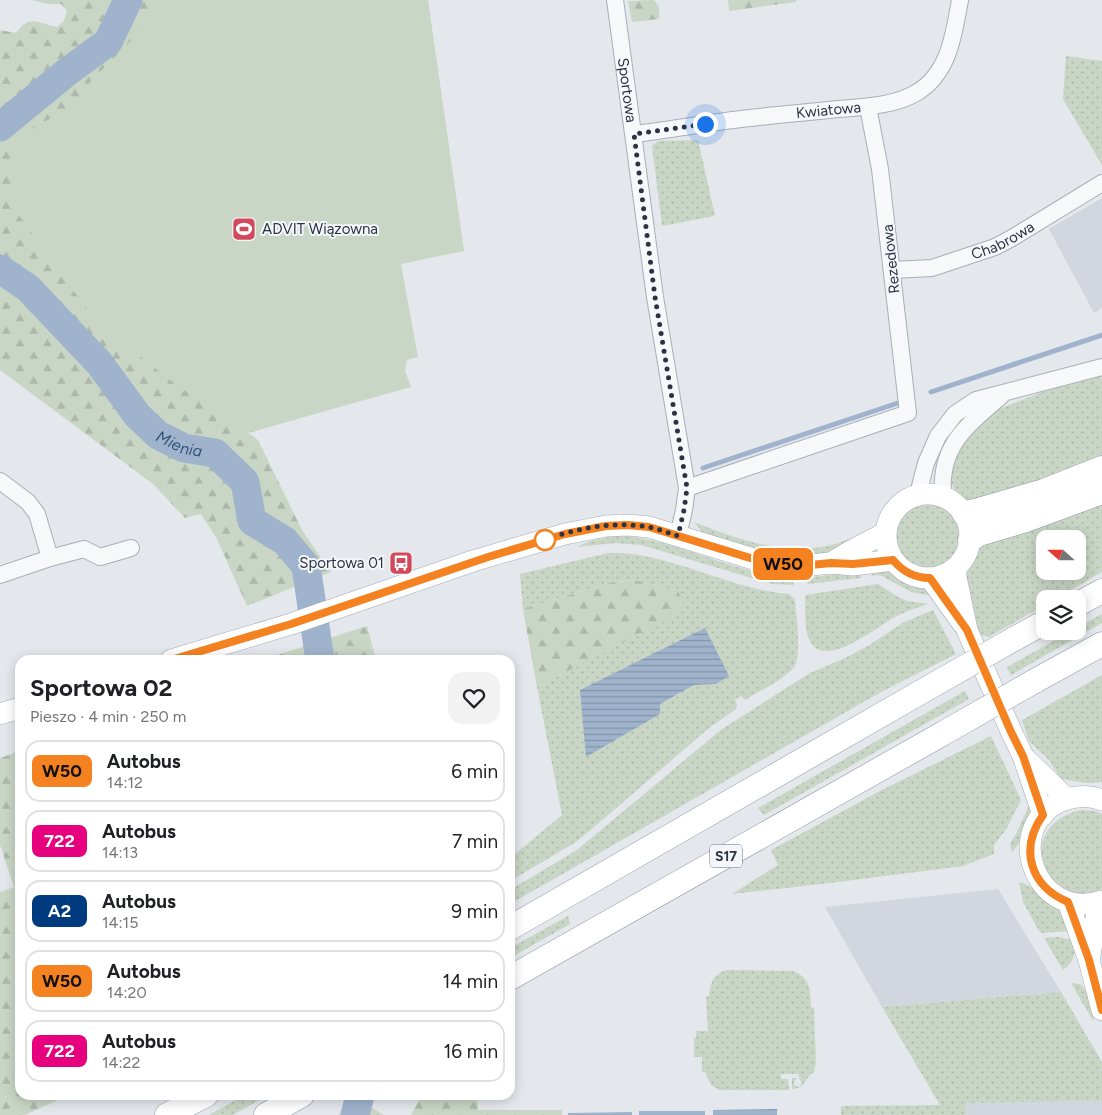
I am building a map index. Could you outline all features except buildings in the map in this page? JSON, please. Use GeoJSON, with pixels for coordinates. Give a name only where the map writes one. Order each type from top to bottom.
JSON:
{"type":"FeatureCollection","features":[{"type":"Feature","properties":{"kind":"highway"},"geometry":{"type":"LineString","coordinates":[[964,513],[1044,491],[1102,468]]}},
{"type":"Feature","properties":{"kind":"highway"},"geometry":{"type":"LineString","coordinates":[[970,540],[979,534],[1034,517],[1102,492]]}},
{"type":"Feature","properties":{"kind":"highway"},"geometry":{"type":"LineString","coordinates":[[1086,600],[1102,591]]}},
{"type":"Feature","properties":{"kind":"highway"},"geometry":{"type":"LineString","coordinates":[[515,925],[1036,627]]}},
{"type":"Feature","properties":{"kind":"highway","name":"S17"},"geometry":{"type":"LineString","coordinates":[[515,975],[1102,644]]}},
{"type":"Feature","properties":{"kind":"highway"},"geometry":{"type":"LineString","coordinates":[[168,1115],[196,1100]]}},
{"type":"Feature","properties":{"kind":"highway"},"geometry":{"type":"LineString","coordinates":[[266,1115],[293,1100]]}},
{"type":"Feature","properties":{"kind":"main road"},"geometry":{"type":"LineString","coordinates":[[918,494],[943,496],[955,502],[964,513],[970,530],[970,540],[966,556],[956,568],[944,575],[923,578],[909,574],[897,566],[887,547],[885,533],[890,516],[902,502],[918,494]]}},
{"type":"Feature","properties":{"kind":"main road"},"geometry":{"type":"LineString","coordinates":[[188,655],[291,624],[473,562],[587,528],[628,525],[649,527],[763,562],[800,566],[893,560]]}},
{"type":"Feature","properties":{"kind":"main road"},"geometry":{"type":"LineString","coordinates":[[831,563],[885,533]]}},
{"type":"Feature","properties":{"kind":"main road"},"geometry":{"type":"LineString","coordinates":[[956,568],[956,577],[967,630],[1023,756],[1043,815]]}},
{"type":"Feature","properties":{"kind":"main road"},"geometry":{"type":"LineString","coordinates":[[930,578],[967,630]]}},
{"type":"Feature","properties":{"kind":"main road"},"geometry":{"type":"LineString","coordinates":[[0,714],[15,710]]}},
{"type":"Feature","properties":{"kind":"main road"},"geometry":{"type":"LineString","coordinates":[[1023,756],[1067,799]]}},
{"type":"Feature","properties":{"kind":"main road"},"geometry":{"type":"LineString","coordinates":[[1089,960],[1096,916],[1101,901],[1084,904],[1068,902],[1050,892],[1042,884],[1033,868],[1030,850],[1033,831],[1043,815],[1054,806],[1067,799],[1088,797],[1102,800]]}},
{"type":"Feature","properties":{"kind":"main road"},"geometry":{"type":"LineString","coordinates":[[1068,902],[1089,960],[1102,1010]]}},
{"type":"Feature","properties":{"kind":"street","name":"Sportowa"},"geometry":{"type":"LineString","coordinates":[[615,0],[655,297],[687,488],[678,536]]}},
{"type":"Feature","properties":{"kind":"street","name":"Kwiatowa"},"geometry":{"type":"LineString","coordinates":[[634,134],[756,117],[868,107],[917,93],[943,66],[950,49],[960,0]]}},
{"type":"Feature","properties":{"kind":"street","name":"Rezedowa"},"geometry":{"type":"LineString","coordinates":[[687,488],[908,413],[880,169],[868,107]]}},
{"type":"Feature","properties":{"kind":"street","name":"Chabrowa"},"geometry":{"type":"LineString","coordinates":[[893,270],[932,268],[995,247],[1102,183]]}},
{"type":"Feature","properties":{"kind":"street"},"geometry":{"type":"LineString","coordinates":[[918,494],[926,463],[938,436],[955,414],[976,400],[1004,394],[1102,366]]}},
{"type":"Feature","properties":{"kind":"street"},"geometry":{"type":"LineString","coordinates":[[943,496],[942,482],[946,457],[958,436],[1004,394]]}},
{"type":"Feature","properties":{"kind":"street"},"geometry":{"type":"LineString","coordinates":[[0,481],[28,502],[37,514],[50,558]]}},
{"type":"Feature","properties":{"kind":"street"},"geometry":{"type":"LineString","coordinates":[[0,575],[84,549],[100,557],[131,548]]}},
{"type":"Feature","properties":{"kind":"shaded area"},"geometry":{"type":"Polygon","coordinates":[[[1102,198],[1102,308],[1094,313],[1049,229],[1102,198]]]}},
{"type":"Feature","properties":{"kind":"shaded area"},"geometry":{"type":"Polygon","coordinates":[[[998,889],[1061,992],[882,1007],[825,907],[998,889]]]}},
{"type":"Feature","properties":{"kind":"shaded area"},"geometry":{"type":"Polygon","coordinates":[[[1102,1101],[1102,1115],[966,1115],[966,1103],[1102,1101]]]}},
{"type":"Feature","properties":{"kind":"green space"},"geometry":{"type":"Polygon","coordinates":[[[32,0],[180,0],[338,407],[248,433],[258,440],[302,530],[331,572],[247,606],[217,539],[201,514],[185,518],[153,484],[0,370],[0,30],[16,33],[26,23],[34,21],[57,27],[64,21],[67,10],[61,4],[48,4],[32,0]]]}},
{"type":"Feature","properties":{"kind":"green space","name":"ADVIT Wiązowna"},"geometry":{"type":"Polygon","coordinates":[[[163,0],[428,0],[464,251],[401,264],[418,357],[407,360],[405,371],[411,387],[247,433],[174,383],[97,323],[12,206],[17,138],[78,102],[90,82],[137,35],[159,8],[163,0]]]}},
{"type":"Feature","properties":{"kind":"green space"},"geometry":{"type":"Polygon","coordinates":[[[654,0],[659,7],[659,19],[632,22],[628,1],[654,0]]]}},
{"type":"Feature","properties":{"kind":"green space"},"geometry":{"type":"Polygon","coordinates":[[[728,0],[796,0],[796,2],[729,11],[728,0]]]}},
{"type":"Feature","properties":{"kind":"green space"},"geometry":{"type":"Polygon","coordinates":[[[1066,56],[1102,61],[1102,165],[1063,99],[1066,56]]]}},
{"type":"Feature","properties":{"kind":"green space"},"geometry":{"type":"Polygon","coordinates":[[[698,140],[715,216],[662,226],[652,146],[658,141],[698,140]]]}},
{"type":"Feature","properties":{"kind":"green space"},"geometry":{"type":"Polygon","coordinates":[[[1102,376],[1102,459],[988,500],[964,499],[955,491],[950,479],[950,464],[970,432],[999,409],[1045,391],[1102,376]]]}},
{"type":"Feature","properties":{"kind":"green space"},"geometry":{"type":"Polygon","coordinates":[[[1102,502],[1102,572],[1071,590],[1036,590],[1036,610],[989,637],[977,634],[964,580],[973,558],[981,547],[996,538],[1102,502]]]}},
{"type":"Feature","properties":{"kind":"green space"},"geometry":{"type":"Polygon","coordinates":[[[927,504],[945,509],[950,513],[954,518],[959,536],[954,554],[950,559],[945,563],[927,568],[909,563],[904,559],[900,554],[895,536],[900,518],[904,513],[909,509],[927,504]]]}},
{"type":"Feature","properties":{"kind":"green space"},"geometry":{"type":"Polygon","coordinates":[[[694,522],[750,542],[770,546],[810,548],[848,539],[851,539],[853,544],[825,554],[802,556],[755,551],[702,532],[694,522]]]}},
{"type":"Feature","properties":{"kind":"green space"},"geometry":{"type":"Polygon","coordinates":[[[624,536],[658,542],[740,568],[784,576],[792,581],[794,585],[772,584],[641,545],[615,543],[577,547],[600,539],[624,536]]]}},
{"type":"Feature","properties":{"kind":"green space"},"geometry":{"type":"Polygon","coordinates":[[[608,553],[629,554],[672,563],[750,587],[790,594],[795,600],[798,653],[794,667],[790,672],[745,700],[741,696],[735,700],[736,709],[709,728],[576,842],[515,878],[515,854],[562,815],[537,687],[686,608],[634,580],[608,583],[523,609],[520,574],[608,553]],[[705,628],[660,704],[694,685],[716,684],[705,628]]]}},
{"type":"Feature","properties":{"kind":"green space"},"geometry":{"type":"Polygon","coordinates":[[[871,568],[889,570],[901,579],[925,588],[936,598],[911,592],[882,576],[876,575],[872,577],[871,568]]]}},
{"type":"Feature","properties":{"kind":"green space"},"geometry":{"type":"Polygon","coordinates":[[[861,574],[861,578],[807,584],[813,577],[861,574]]]}},
{"type":"Feature","properties":{"kind":"green space"},"geometry":{"type":"Polygon","coordinates":[[[634,580],[678,591],[686,609],[537,687],[523,609],[608,583],[634,580]]]}},
{"type":"Feature","properties":{"kind":"green space"},"geometry":{"type":"Polygon","coordinates":[[[878,584],[907,601],[928,604],[893,618],[863,637],[838,649],[826,651],[817,649],[810,641],[806,630],[805,595],[878,584]]]}},
{"type":"Feature","properties":{"kind":"green space"},"geometry":{"type":"Polygon","coordinates":[[[933,610],[956,654],[881,692],[515,901],[515,887],[577,850],[722,729],[810,673],[868,646],[904,622],[933,610]]]}},
{"type":"Feature","properties":{"kind":"green space"},"geometry":{"type":"Polygon","coordinates":[[[1102,614],[1102,623],[1086,632],[1086,623],[1102,614]]]}},
{"type":"Feature","properties":{"kind":"green space"},"geometry":{"type":"Polygon","coordinates":[[[367,626],[375,655],[277,655],[367,626]]]}},
{"type":"Feature","properties":{"kind":"green space"},"geometry":{"type":"Polygon","coordinates":[[[1055,640],[1072,640],[1011,675],[1007,667],[1055,640]]]}},
{"type":"Feature","properties":{"kind":"green space"},"geometry":{"type":"Polygon","coordinates":[[[1102,675],[1102,782],[1087,783],[1061,779],[1049,760],[1029,741],[1022,720],[1102,675]]]}},
{"type":"Feature","properties":{"kind":"green space"},"geometry":{"type":"Polygon","coordinates":[[[965,691],[969,699],[764,815],[758,808],[965,691]]]}},
{"type":"Feature","properties":{"kind":"green space"},"geometry":{"type":"Polygon","coordinates":[[[991,736],[1021,800],[1007,828],[994,845],[994,854],[963,866],[732,894],[778,865],[771,850],[880,791],[991,736]]]}},
{"type":"Feature","properties":{"kind":"green space"},"geometry":{"type":"Polygon","coordinates":[[[15,753],[15,1100],[58,1100],[25,1115],[0,1115],[0,892],[14,887],[0,845],[0,758],[15,753]]]}},
{"type":"Feature","properties":{"kind":"green space"},"geometry":{"type":"Polygon","coordinates":[[[1031,801],[1027,828],[1021,841],[1012,852],[1010,844],[1031,801]]]}},
{"type":"Feature","properties":{"kind":"green space"},"geometry":{"type":"Polygon","coordinates":[[[1081,810],[1095,811],[1102,814],[1102,889],[1082,893],[1064,889],[1051,879],[1044,864],[1042,848],[1047,832],[1059,819],[1081,810]]]}},
{"type":"Feature","properties":{"kind":"green space"},"geometry":{"type":"Polygon","coordinates":[[[1019,882],[1037,891],[1057,905],[1065,915],[1070,931],[1042,933],[1039,931],[1023,902],[1019,882]]]}},
{"type":"Feature","properties":{"kind":"green space"},"geometry":{"type":"Polygon","coordinates":[[[568,916],[570,924],[515,955],[515,945],[568,916]]]}},
{"type":"Feature","properties":{"kind":"green space"},"geometry":{"type":"Polygon","coordinates":[[[1058,937],[1073,940],[1074,945],[1072,960],[1063,970],[1044,938],[1058,937]]]}},
{"type":"Feature","properties":{"kind":"green space"},"geometry":{"type":"Polygon","coordinates":[[[727,970],[793,971],[806,981],[811,996],[811,1007],[814,1008],[816,1064],[814,1072],[800,1087],[792,1089],[792,1078],[797,1078],[794,1085],[799,1087],[802,1083],[799,1074],[781,1074],[781,1079],[788,1079],[789,1090],[719,1090],[711,1085],[705,1072],[702,1072],[702,1057],[694,1057],[694,1038],[696,1038],[696,1031],[708,1031],[706,997],[709,996],[715,977],[727,970]]]}},
{"type":"Feature","properties":{"kind":"green space"},"geometry":{"type":"Polygon","coordinates":[[[1071,983],[1080,984],[1089,996],[1093,1021],[1071,983]]]}},
{"type":"Feature","properties":{"kind":"green space"},"geometry":{"type":"Polygon","coordinates":[[[1061,992],[1102,1062],[1102,1101],[966,1103],[966,1115],[841,1115],[841,1106],[940,1105],[882,1007],[1061,992]]]}},
{"type":"Feature","properties":{"kind":"green space"},"geometry":{"type":"Polygon","coordinates":[[[236,1100],[259,1100],[233,1115],[209,1115],[236,1100]]]}},
{"type":"Feature","properties":{"kind":"green space"},"geometry":{"type":"Polygon","coordinates":[[[353,1100],[358,1100],[384,1115],[338,1115],[353,1100]]]}},
{"type":"Feature","properties":{"kind":"green space"},"geometry":{"type":"Polygon","coordinates":[[[419,1100],[477,1100],[478,1110],[562,1110],[562,1115],[411,1115],[419,1100]]]}},
{"type":"Feature","properties":{"kind":"water"},"geometry":{"type":"Polygon","coordinates":[[[705,628],[729,676],[716,684],[694,685],[660,704],[660,714],[586,757],[580,690],[705,628]]]}},
{"type":"Feature","properties":{"kind":"water"},"geometry":{"type":"Polygon","coordinates":[[[777,1109],[777,1115],[713,1115],[713,1110],[777,1109]]]}},
{"type":"Feature","properties":{"kind":"water"},"geometry":{"type":"Polygon","coordinates":[[[639,1111],[705,1111],[705,1115],[639,1115],[639,1111]]]}},
{"type":"Feature","properties":{"kind":"water"},"geometry":{"type":"Polygon","coordinates":[[[632,1112],[632,1115],[568,1115],[568,1113],[632,1112]]]}},
{"type":"Feature","properties":{"kind":"waterway","name":"Mienia"},"geometry":{"type":"LineString","coordinates":[[0,127],[67,72],[108,42],[128,0]]}},
{"type":"Feature","properties":{"kind":"waterway","name":"Mienia"},"geometry":{"type":"LineString","coordinates":[[0,269],[28,288],[100,364],[137,415],[158,435],[184,448],[215,453],[245,482],[252,521],[285,541],[306,566],[319,655]]}},
{"type":"Feature","properties":{"kind":"waterway"},"geometry":{"type":"LineString","coordinates":[[931,392],[1102,335]]}},
{"type":"Feature","properties":{"kind":"waterway"},"geometry":{"type":"LineString","coordinates":[[703,468],[898,403]]}},
{"type":"Feature","properties":{"kind":"waterway","name":"Mienia"},"geometry":{"type":"LineString","coordinates":[[355,1115],[359,1100]]}},
{"type":"Feature","properties":{"kind":"bus line","name":"W50"},"geometry":{"type":"LineString","coordinates":[[188,655],[291,624],[488,557],[587,528],[628,525],[649,527],[763,562],[800,566],[893,560],[897,566],[909,574],[930,578],[967,630],[1023,756],[1043,815],[1033,831],[1031,840],[1030,850],[1033,868],[1042,884],[1058,898],[1068,902],[1074,914],[1078,933],[1089,960],[1102,1010]]}},
{"type":"Feature","properties":{"kind":"place","name":"ADVIT Wiązowna"},"geometry":{"type":"Point","coordinates":[244,229]}},
{"type":"Feature","properties":{"kind":"place","name":"Sportowa 01"},"geometry":{"type":"Point","coordinates":[401,563]}},
{"type":"Feature","properties":{"kind":"route"},"geometry":{"type":"LineString","coordinates":[[545,540],[587,528],[628,525],[649,527],[678,536],[687,488],[655,297],[634,134],[705,124]]}}]}
